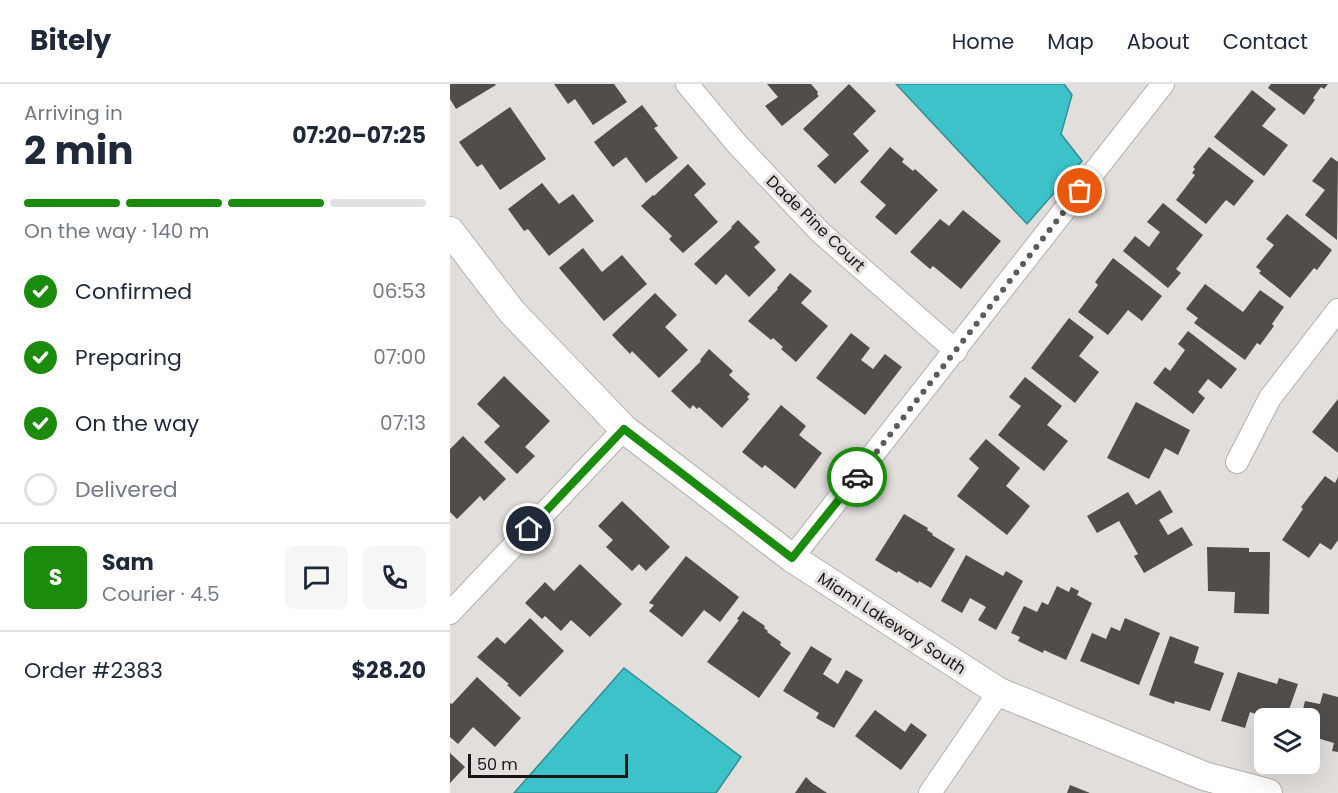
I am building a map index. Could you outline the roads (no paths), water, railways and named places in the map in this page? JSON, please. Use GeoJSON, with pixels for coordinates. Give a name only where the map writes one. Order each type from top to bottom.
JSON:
{"type":"FeatureCollection","features":[{"type":"Feature","properties":{"kind":"street","name":"Dade Pine Court"},"geometry":{"type":"LineString","coordinates":[[687,84],[737,144],[820,232],[956,351]]}},
{"type":"Feature","properties":{"kind":"street"},"geometry":{"type":"LineString","coordinates":[[792,558],[1163,84]]}},
{"type":"Feature","properties":{"kind":"street","name":"Miami Lakeway South"},"geometry":{"type":"LineString","coordinates":[[450,231],[512,312],[624,429],[792,558],[999,692],[1203,784],[1268,793]]}},
{"type":"Feature","properties":{"kind":"street"},"geometry":{"type":"LineString","coordinates":[[1237,462],[1270,398],[1338,310]]}},
{"type":"Feature","properties":{"kind":"street"},"geometry":{"type":"LineString","coordinates":[[450,613],[624,429]]}},
{"type":"Feature","properties":{"kind":"street"},"geometry":{"type":"LineString","coordinates":[[930,793],[999,692]]}},
{"type":"Feature","properties":{"kind":"water"},"geometry":{"type":"Polygon","coordinates":[[[896,84],[1064,84],[1072,95],[1061,134],[1082,161],[1027,224],[896,84]]]}},
{"type":"Feature","properties":{"kind":"water"},"geometry":{"type":"Polygon","coordinates":[[[624,668],[741,757],[716,793],[514,793],[624,668]]]}}]}
